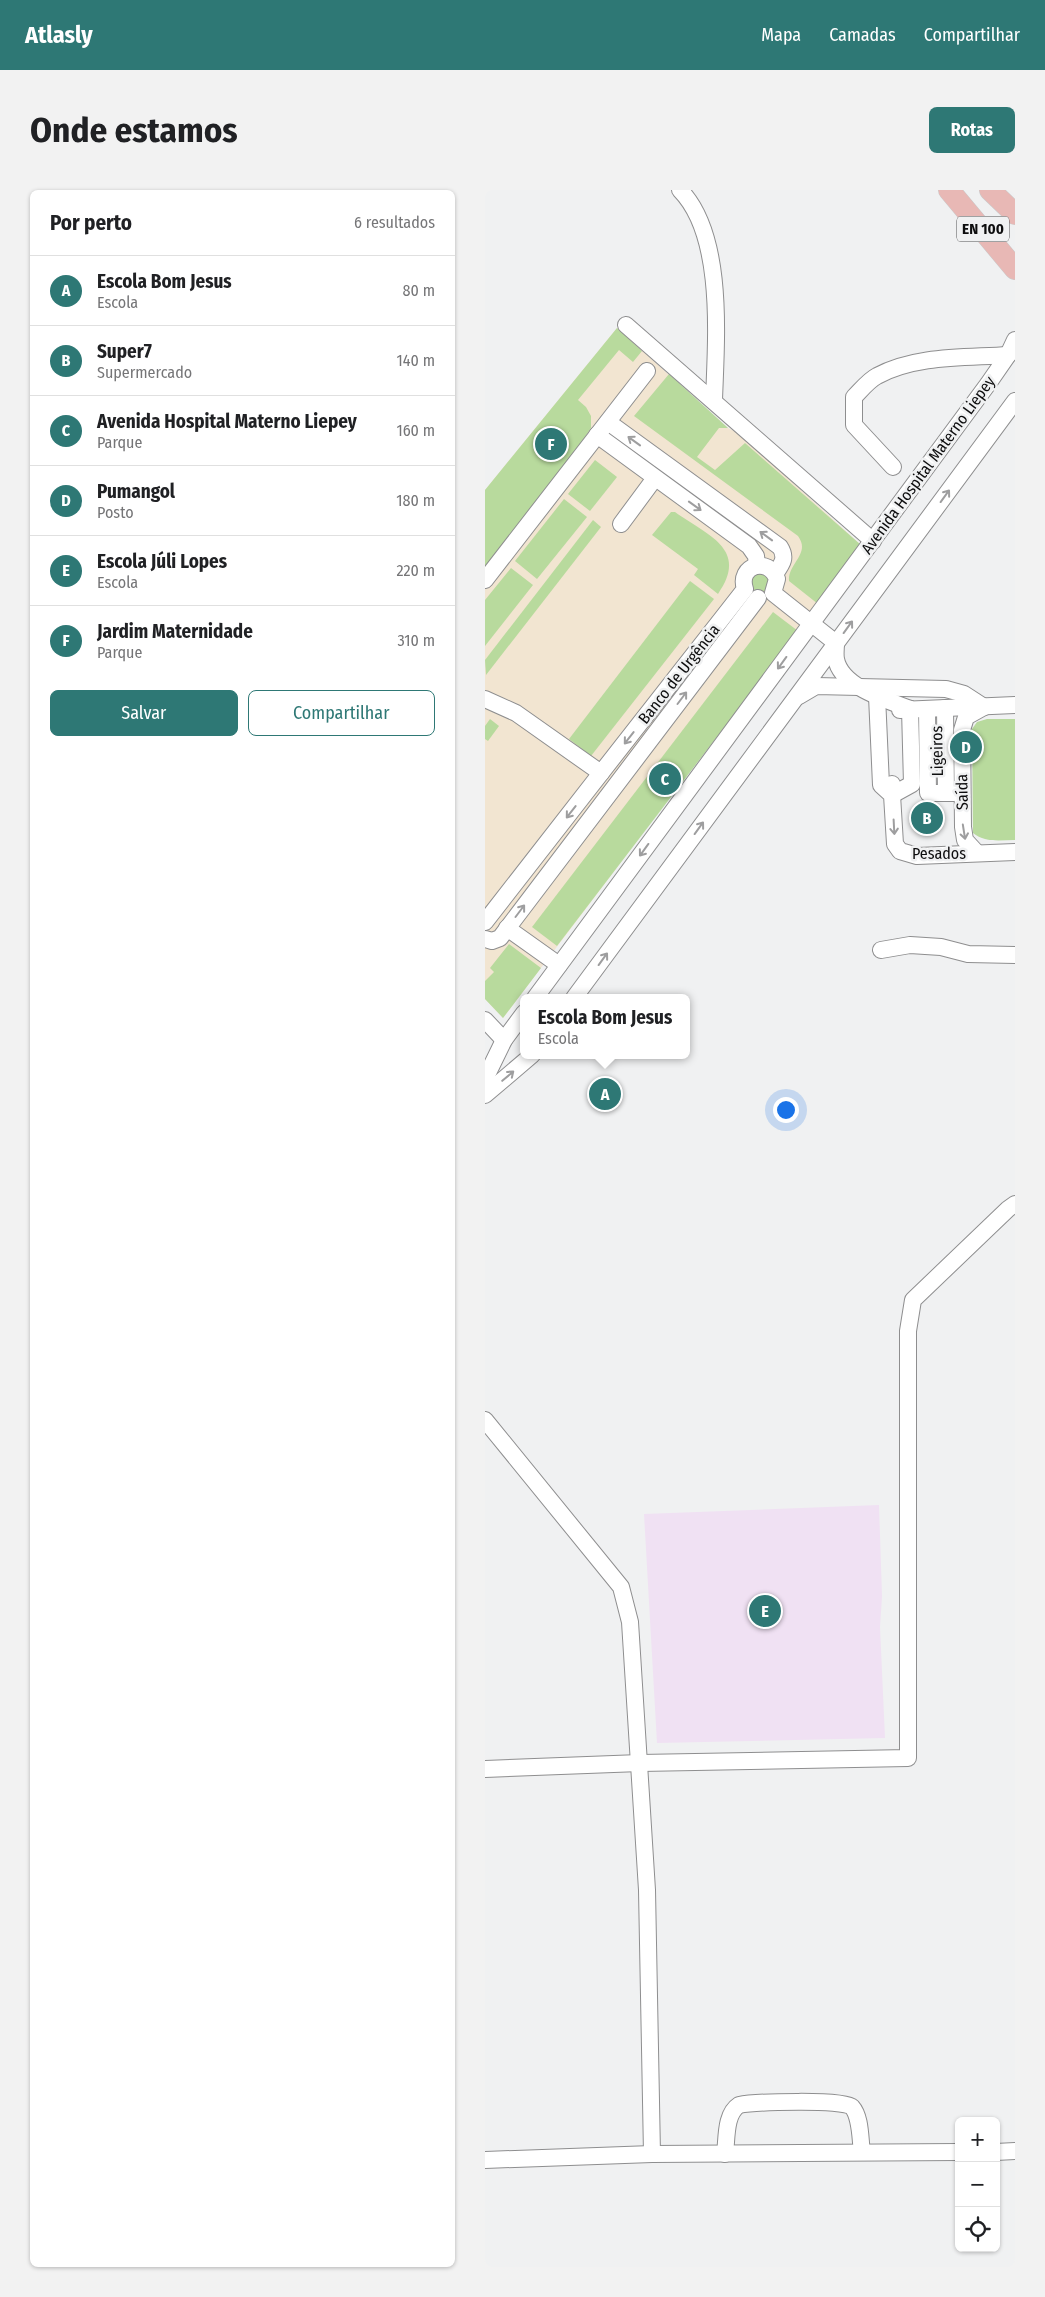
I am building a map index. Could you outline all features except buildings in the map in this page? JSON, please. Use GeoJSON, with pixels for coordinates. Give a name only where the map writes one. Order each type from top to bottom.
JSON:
{"type":"FeatureCollection","features":[{"type":"Feature","properties":{"kind":"main road","name":"EN 100"},"geometry":{"type":"LineString","coordinates":[[949,190],[1015,269]]}},
{"type":"Feature","properties":{"kind":"main road","name":"EN 100"},"geometry":{"type":"LineString","coordinates":[[991,190],[1015,213]]}},
{"type":"Feature","properties":{"kind":"street"},"geometry":{"type":"LineString","coordinates":[[680,190],[691,201],[703,226],[711,256],[717,336],[714,400]]}},
{"type":"Feature","properties":{"kind":"street"},"geometry":{"type":"LineString","coordinates":[[626,324],[873,541]]}},
{"type":"Feature","properties":{"kind":"street"},"geometry":{"type":"LineString","coordinates":[[893,467],[854,425],[854,397],[876,376],[928,360],[1012,347]]}},
{"type":"Feature","properties":{"kind":"street","name":"Avenida Hospital Materno Liepey"},"geometry":{"type":"LineString","coordinates":[[538,994],[873,541],[1012,347]]}},
{"type":"Feature","properties":{"kind":"street"},"geometry":{"type":"LineString","coordinates":[[485,580],[647,371]]}},
{"type":"Feature","properties":{"kind":"street","name":"Avenida Hospital Materno Liepey"},"geometry":{"type":"LineString","coordinates":[[577,994],[1015,401]]}},
{"type":"Feature","properties":{"kind":"street"},"geometry":{"type":"LineString","coordinates":[[608,422],[779,547],[784,553],[784,560],[775,574]]}},
{"type":"Feature","properties":{"kind":"street"},"geometry":{"type":"LineString","coordinates":[[485,939],[492,941],[500,938],[758,593],[777,584],[775,574],[768,566],[757,565],[756,556],[749,546],[597,435]]}},
{"type":"Feature","properties":{"kind":"street"},"geometry":{"type":"LineString","coordinates":[[621,524],[655,478]]}},
{"type":"Feature","properties":{"kind":"street","name":"Banco de Urgência"},"geometry":{"type":"LineString","coordinates":[[485,922],[601,773],[758,593],[745,574],[752,566],[757,565]]}},
{"type":"Feature","properties":{"kind":"street"},"geometry":{"type":"LineString","coordinates":[[758,593],[811,624],[836,643],[836,660],[843,674],[857,686],[891,707],[1015,706]]}},
{"type":"Feature","properties":{"kind":"street"},"geometry":{"type":"LineString","coordinates":[[795,698],[816,686],[947,689],[964,694],[984,707]]}},
{"type":"Feature","properties":{"kind":"street"},"geometry":{"type":"LineString","coordinates":[[485,699],[516,713],[601,773]]}},
{"type":"Feature","properties":{"kind":"street"},"geometry":{"type":"LineString","coordinates":[[891,707],[912,784],[897,792]]}},
{"type":"Feature","properties":{"kind":"street","name":"Pesados"},"geometry":{"type":"LineString","coordinates":[[891,707],[881,785],[897,792],[895,844],[899,851],[917,856],[977,853]]}},
{"type":"Feature","properties":{"kind":"street","name":"Saída"},"geometry":{"type":"LineString","coordinates":[[977,853],[965,840],[946,796],[966,717],[984,707]]}},
{"type":"Feature","properties":{"kind":"street","name":"Ligeiros"},"geometry":{"type":"LineString","coordinates":[[940,708],[946,796]]}},
{"type":"Feature","properties":{"kind":"street","name":"Ligeiros"},"geometry":{"type":"LineString","coordinates":[[940,708],[946,796]]}},
{"type":"Feature","properties":{"kind":"street"},"geometry":{"type":"LineString","coordinates":[[977,853],[1015,852]]}},
{"type":"Feature","properties":{"kind":"street"},"geometry":{"type":"LineString","coordinates":[[507,928],[559,965]]}},
{"type":"Feature","properties":{"kind":"street"},"geometry":{"type":"LineString","coordinates":[[881,950],[910,945],[941,947],[968,954],[1015,955]]}},
{"type":"Feature","properties":{"kind":"street"},"geometry":{"type":"LineString","coordinates":[[485,1079],[504,1040],[520,1018]]}},
{"type":"Feature","properties":{"kind":"street"},"geometry":{"type":"LineString","coordinates":[[485,1020],[504,1040]]}},
{"type":"Feature","properties":{"kind":"street"},"geometry":{"type":"LineString","coordinates":[[485,1095],[526,1059]]}},
{"type":"Feature","properties":{"kind":"street"},"geometry":{"type":"LineString","coordinates":[[485,1769],[640,1763],[908,1758],[908,1331],[913,1300],[1015,1204]]}},
{"type":"Feature","properties":{"kind":"street"},"geometry":{"type":"LineString","coordinates":[[485,1420],[621,1587],[630,1622],[647,1890],[652,2154]]}},
{"type":"Feature","properties":{"kind":"street"},"geometry":{"type":"LineString","coordinates":[[725,2154],[728,2125],[733,2109],[739,2105],[825,2102],[847,2103],[852,2107],[857,2114],[862,2152]]}},
{"type":"Feature","properties":{"kind":"street"},"geometry":{"type":"LineString","coordinates":[[485,2160],[652,2154],[955,2152]]}},
{"type":"Feature","properties":{"kind":"street"},"geometry":{"type":"LineString","coordinates":[[1000,2152],[1015,2152]]}},
{"type":"Feature","properties":{"kind":"shaded area"},"geometry":{"type":"Polygon","coordinates":[[[617,328],[728,428],[740,434],[861,545],[503,1018],[485,999],[485,490],[617,328]]]}},
{"type":"Feature","properties":{"kind":"shaded area"},"geometry":{"type":"Polygon","coordinates":[[[879,1505],[882,1596],[880,1627],[885,1738],[657,1743],[644,1514],[879,1505]]]}},
{"type":"Feature","properties":{"kind":"green space"},"geometry":{"type":"Polygon","coordinates":[[[617,328],[642,351],[633,362],[619,350],[578,400],[586,407],[591,416],[591,428],[570,460],[485,571],[485,490],[617,328]]]}},
{"type":"Feature","properties":{"kind":"green space"},"geometry":{"type":"Polygon","coordinates":[[[669,374],[728,428],[719,428],[697,457],[715,470],[745,443],[861,545],[818,604],[789,581],[792,569],[802,548],[798,536],[634,416],[669,374]]]}},
{"type":"Feature","properties":{"kind":"green space"},"geometry":{"type":"Polygon","coordinates":[[[595,460],[617,477],[590,511],[568,494],[595,460]]]}},
{"type":"Feature","properties":{"kind":"green space"},"geometry":{"type":"Polygon","coordinates":[[[564,499],[587,517],[537,579],[515,561],[564,499]]]}},
{"type":"Feature","properties":{"kind":"green space"},"geometry":{"type":"Polygon","coordinates":[[[671,512],[675,512],[711,536],[727,554],[729,565],[727,578],[718,594],[694,575],[698,569],[652,535],[671,512]]]}},
{"type":"Feature","properties":{"kind":"green space"},"geometry":{"type":"Polygon","coordinates":[[[593,520],[601,527],[486,675],[485,660],[593,520]]]}},
{"type":"Feature","properties":{"kind":"green space"},"geometry":{"type":"Polygon","coordinates":[[[511,568],[533,585],[485,646],[485,600],[511,568]]]}},
{"type":"Feature","properties":{"kind":"green space"},"geometry":{"type":"Polygon","coordinates":[[[759,571],[771,577],[767,590],[762,592],[756,591],[751,587],[751,577],[759,571]]]}},
{"type":"Feature","properties":{"kind":"green space"},"geometry":{"type":"Polygon","coordinates":[[[690,581],[714,599],[591,756],[569,739],[690,581]]]}},
{"type":"Feature","properties":{"kind":"green space"},"geometry":{"type":"Polygon","coordinates":[[[773,612],[798,631],[557,946],[532,927],[773,612]]]}},
{"type":"Feature","properties":{"kind":"green space"},"geometry":{"type":"Polygon","coordinates":[[[490,719],[499,726],[488,741],[485,739],[485,726],[490,719]]]}},
{"type":"Feature","properties":{"kind":"green space"},"geometry":{"type":"Polygon","coordinates":[[[987,719],[1015,719],[1015,840],[988,840],[973,833],[972,729],[977,722],[987,719]]]}},
{"type":"Feature","properties":{"kind":"green space"},"geometry":{"type":"Polygon","coordinates":[[[509,944],[541,968],[503,1018],[485,999],[485,981],[494,972],[490,968],[509,944]]]}},
{"type":"Feature","properties":{"kind":"place","name":"Jardim Maternidade"},"geometry":{"type":"Point","coordinates":[551,444]}},
{"type":"Feature","properties":{"kind":"place","name":"Pumangol"},"geometry":{"type":"Point","coordinates":[966,747]}},
{"type":"Feature","properties":{"kind":"place","name":"Avenida Hospital Materno Liepey"},"geometry":{"type":"Point","coordinates":[665,779]}},
{"type":"Feature","properties":{"kind":"place","name":"Super7"},"geometry":{"type":"Point","coordinates":[927,818]}},
{"type":"Feature","properties":{"kind":"place","name":"Escola Bom Jesus"},"geometry":{"type":"Point","coordinates":[605,1094]}},
{"type":"Feature","properties":{"kind":"place","name":"Escola Júli Lopes"},"geometry":{"type":"Point","coordinates":[765,1611]}}]}
